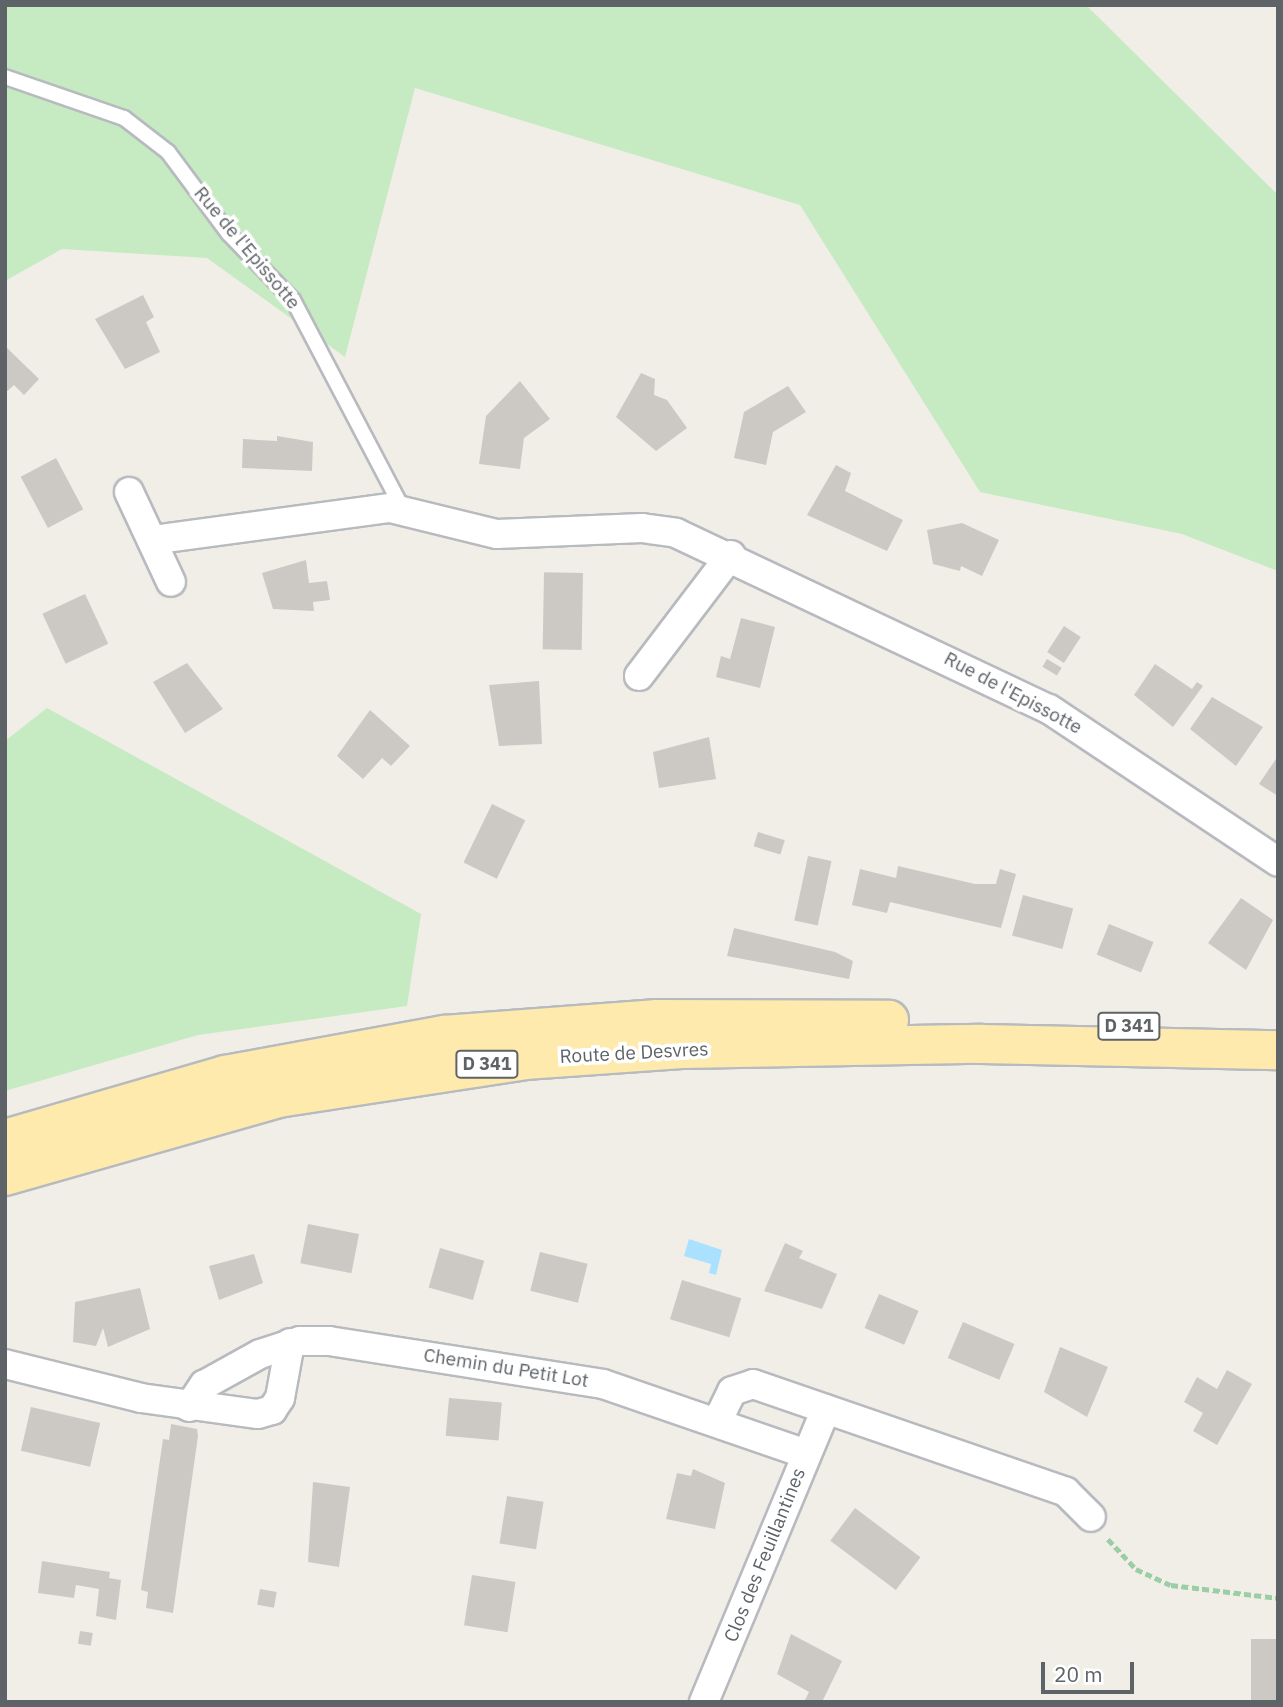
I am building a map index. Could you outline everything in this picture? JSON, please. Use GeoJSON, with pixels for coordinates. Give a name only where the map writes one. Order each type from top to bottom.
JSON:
{"type":"FeatureCollection","features":[{"type":"Feature","properties":{"kind":"main road","name":"Route de Desvres"},"geometry":{"type":"LineString","coordinates":[[5,1176],[375,1063],[505,1027],[657,1019],[1278,1026]]}},
{"type":"Feature","properties":{"kind":"main road","name":"Route de Desvres"},"geometry":{"type":"LineString","coordinates":[[5,1139],[193,1082],[375,1063],[525,1060],[682,1049],[993,1044],[1278,1050]]}},
{"type":"Feature","properties":{"kind":"street"},"geometry":{"type":"LineString","coordinates":[[129,492],[172,582]]}},
{"type":"Feature","properties":{"kind":"street","name":"Rue de l'Epissotte"},"geometry":{"type":"LineString","coordinates":[[152,540],[403,510],[507,534],[659,530],[730,555],[1048,709],[1278,862]]}},
{"type":"Feature","properties":{"kind":"street"},"geometry":{"type":"LineString","coordinates":[[639,676],[730,555]]}},
{"type":"Feature","properties":{"kind":"street","name":"Chemin du Petit Lot"},"geometry":{"type":"LineString","coordinates":[[189,1407],[212,1380],[290,1343],[329,1341],[592,1381],[806,1454]]}},
{"type":"Feature","properties":{"kind":"street"},"geometry":{"type":"LineString","coordinates":[[5,1364],[189,1407],[248,1415],[272,1410],[290,1343]]}},
{"type":"Feature","properties":{"kind":"street"},"geometry":{"type":"LineString","coordinates":[[717,1422],[732,1391],[744,1383],[1066,1492],[1091,1517]]}},
{"type":"Feature","properties":{"kind":"street","name":"Clos des Feuillantines"},"geometry":{"type":"LineString","coordinates":[[704,1702],[826,1409]]}},
{"type":"Feature","properties":{"kind":"lane","name":"Rue de l'Epissotte"},"geometry":{"type":"LineString","coordinates":[[5,77],[124,118],[168,152],[229,234],[293,300],[403,510]]}},
{"type":"Feature","properties":{"kind":"path"},"geometry":{"type":"LineString","coordinates":[[1091,1517],[1119,1554],[1151,1578],[1229,1597],[1278,1598]]}},
{"type":"Feature","properties":{"kind":"green space"},"geometry":{"type":"Polygon","coordinates":[[[5,5],[1086,5],[1278,195],[1278,571],[1182,534],[980,492],[800,205],[415,88],[345,357],[207,258],[62,249],[5,281],[5,5]]]}},
{"type":"Feature","properties":{"kind":"green space"},"geometry":{"type":"Polygon","coordinates":[[[47,708],[421,914],[407,1006],[198,1035],[5,1091],[5,741],[47,708]]]}},
{"type":"Feature","properties":{"kind":"water"},"geometry":{"type":"Polygon","coordinates":[[[689,1239],[722,1250],[716,1275],[709,1273],[711,1264],[684,1256],[689,1239]]]}},
{"type":"Feature","properties":{"kind":"building"},"geometry":{"type":"Polygon","coordinates":[[[143,295],[154,317],[146,322],[160,352],[125,369],[95,319],[143,295]]]}},
{"type":"Feature","properties":{"kind":"building"},"geometry":{"type":"Polygon","coordinates":[[[5,346],[39,379],[24,395],[14,385],[5,393],[5,346]]]}},
{"type":"Feature","properties":{"kind":"building"},"geometry":{"type":"Polygon","coordinates":[[[641,373],[655,379],[654,395],[667,400],[687,428],[656,451],[616,417],[641,373]]]}},
{"type":"Feature","properties":{"kind":"building"},"geometry":{"type":"Polygon","coordinates":[[[520,381],[550,419],[524,438],[520,469],[479,464],[486,416],[520,381]]]}},
{"type":"Feature","properties":{"kind":"building"},"geometry":{"type":"Polygon","coordinates":[[[788,386],[806,412],[773,432],[766,465],[734,458],[744,412],[788,386]]]}},
{"type":"Feature","properties":{"kind":"building"},"geometry":{"type":"Polygon","coordinates":[[[277,436],[313,442],[312,471],[242,468],[243,439],[277,441],[277,436]]]}},
{"type":"Feature","properties":{"kind":"building"},"geometry":{"type":"Polygon","coordinates":[[[56,458],[83,509],[48,528],[21,477],[56,458]]]}},
{"type":"Feature","properties":{"kind":"building"},"geometry":{"type":"Polygon","coordinates":[[[836,465],[851,473],[845,491],[903,520],[887,551],[807,515],[836,465]]]}},
{"type":"Feature","properties":{"kind":"building"},"geometry":{"type":"Polygon","coordinates":[[[962,523],[999,540],[982,576],[961,566],[960,571],[933,564],[927,530],[962,523]]]}},
{"type":"Feature","properties":{"kind":"building"},"geometry":{"type":"Polygon","coordinates":[[[306,560],[309,583],[327,581],[330,600],[313,602],[314,611],[273,609],[262,573],[306,560]]]}},
{"type":"Feature","properties":{"kind":"building"},"geometry":{"type":"Polygon","coordinates":[[[544,572],[583,573],[582,650],[543,649],[544,572]]]}},
{"type":"Feature","properties":{"kind":"building"},"geometry":{"type":"Polygon","coordinates":[[[85,594],[108,644],[66,664],[42,614],[85,594]]]}},
{"type":"Feature","properties":{"kind":"building"},"geometry":{"type":"Polygon","coordinates":[[[741,618],[775,627],[760,688],[716,677],[721,656],[730,659],[741,618]]]}},
{"type":"Feature","properties":{"kind":"building"},"geometry":{"type":"Polygon","coordinates":[[[1064,626],[1081,637],[1064,663],[1047,652],[1064,626]]]}},
{"type":"Feature","properties":{"kind":"building"},"geometry":{"type":"Polygon","coordinates":[[[1047,659],[1062,668],[1057,675],[1042,667],[1047,659]]]}},
{"type":"Feature","properties":{"kind":"building"},"geometry":{"type":"Polygon","coordinates":[[[187,663],[223,709],[185,733],[153,682],[187,663]]]}},
{"type":"Feature","properties":{"kind":"building"},"geometry":{"type":"Polygon","coordinates":[[[1155,664],[1192,689],[1197,682],[1203,686],[1173,727],[1134,695],[1155,664]]]}},
{"type":"Feature","properties":{"kind":"building"},"geometry":{"type":"Polygon","coordinates":[[[539,681],[542,744],[499,746],[489,685],[539,681]]]}},
{"type":"Feature","properties":{"kind":"building"},"geometry":{"type":"Polygon","coordinates":[[[1212,697],[1263,727],[1236,766],[1190,729],[1212,697]]]}},
{"type":"Feature","properties":{"kind":"building"},"geometry":{"type":"Polygon","coordinates":[[[370,710],[410,746],[391,766],[382,758],[363,779],[337,756],[370,710]]]}},
{"type":"Feature","properties":{"kind":"building"},"geometry":{"type":"Polygon","coordinates":[[[709,737],[716,779],[659,788],[653,752],[709,737]]]}},
{"type":"Feature","properties":{"kind":"building"},"geometry":{"type":"Polygon","coordinates":[[[1278,756],[1278,796],[1259,784],[1278,756]]]}},
{"type":"Feature","properties":{"kind":"building"},"geometry":{"type":"Polygon","coordinates":[[[492,804],[525,820],[497,879],[464,862],[492,804]]]}},
{"type":"Feature","properties":{"kind":"building"},"geometry":{"type":"Polygon","coordinates":[[[758,832],[785,840],[780,855],[754,846],[758,832]]]}},
{"type":"Feature","properties":{"kind":"building"},"geometry":{"type":"Polygon","coordinates":[[[808,856],[831,861],[818,926],[794,921],[808,856]]]}},
{"type":"Feature","properties":{"kind":"building"},"geometry":{"type":"Polygon","coordinates":[[[898,866],[975,884],[996,884],[1000,869],[1016,874],[1001,928],[890,902],[887,913],[852,905],[860,869],[896,878],[898,866]]]}},
{"type":"Feature","properties":{"kind":"building"},"geometry":{"type":"Polygon","coordinates":[[[1023,895],[1073,908],[1062,949],[1012,936],[1023,895]]]}},
{"type":"Feature","properties":{"kind":"building"},"geometry":{"type":"Polygon","coordinates":[[[1241,898],[1273,920],[1246,970],[1208,943],[1241,898]]]}},
{"type":"Feature","properties":{"kind":"building"},"geometry":{"type":"Polygon","coordinates":[[[1109,924],[1154,942],[1141,973],[1097,955],[1109,924]]]}},
{"type":"Feature","properties":{"kind":"building"},"geometry":{"type":"Polygon","coordinates":[[[734,928],[835,952],[853,961],[849,979],[727,956],[734,928]]]}},
{"type":"Feature","properties":{"kind":"building"},"geometry":{"type":"Polygon","coordinates":[[[308,1224],[359,1234],[351,1273],[300,1263],[308,1224]]]}},
{"type":"Feature","properties":{"kind":"building"},"geometry":{"type":"Polygon","coordinates":[[[785,1243],[803,1251],[799,1258],[837,1274],[822,1309],[764,1291],[785,1243]]]}},
{"type":"Feature","properties":{"kind":"building"},"geometry":{"type":"Polygon","coordinates":[[[440,1248],[484,1261],[473,1300],[429,1287],[440,1248]]]}},
{"type":"Feature","properties":{"kind":"building"},"geometry":{"type":"Polygon","coordinates":[[[540,1252],[588,1264],[578,1303],[530,1291],[540,1252]]]}},
{"type":"Feature","properties":{"kind":"building"},"geometry":{"type":"Polygon","coordinates":[[[254,1254],[263,1283],[219,1300],[209,1266],[254,1254]]]}},
{"type":"Feature","properties":{"kind":"building"},"geometry":{"type":"Polygon","coordinates":[[[682,1280],[741,1298],[729,1337],[670,1319],[682,1280]]]}},
{"type":"Feature","properties":{"kind":"building"},"geometry":{"type":"Polygon","coordinates":[[[140,1288],[150,1329],[108,1347],[103,1328],[96,1346],[73,1342],[75,1302],[140,1288]]]}},
{"type":"Feature","properties":{"kind":"building"},"geometry":{"type":"Polygon","coordinates":[[[879,1294],[919,1311],[904,1345],[865,1328],[879,1294]]]}},
{"type":"Feature","properties":{"kind":"building"},"geometry":{"type":"Polygon","coordinates":[[[963,1322],[1015,1344],[999,1380],[948,1358],[963,1322]]]}},
{"type":"Feature","properties":{"kind":"building"},"geometry":{"type":"Polygon","coordinates":[[[1060,1347],[1108,1367],[1087,1417],[1044,1392],[1060,1347]]]}},
{"type":"Feature","properties":{"kind":"building"},"geometry":{"type":"Polygon","coordinates":[[[1227,1370],[1252,1384],[1217,1445],[1193,1431],[1203,1413],[1184,1402],[1197,1377],[1217,1389],[1227,1370]]]}},
{"type":"Feature","properties":{"kind":"building"},"geometry":{"type":"Polygon","coordinates":[[[449,1398],[502,1403],[498,1440],[446,1436],[449,1398]]]}},
{"type":"Feature","properties":{"kind":"building"},"geometry":{"type":"Polygon","coordinates":[[[31,1407],[100,1423],[90,1467],[21,1451],[31,1407]]]}},
{"type":"Feature","properties":{"kind":"building"},"geometry":{"type":"Polygon","coordinates":[[[171,1424],[197,1429],[198,1436],[173,1613],[146,1608],[148,1592],[141,1590],[163,1439],[169,1440],[171,1424]]]}},
{"type":"Feature","properties":{"kind":"building"},"geometry":{"type":"Polygon","coordinates":[[[693,1469],[725,1483],[715,1529],[666,1519],[677,1473],[691,1476],[693,1469]]]}},
{"type":"Feature","properties":{"kind":"building"},"geometry":{"type":"Polygon","coordinates":[[[313,1482],[350,1487],[339,1567],[308,1562],[313,1482]]]}},
{"type":"Feature","properties":{"kind":"building"},"geometry":{"type":"Polygon","coordinates":[[[507,1496],[544,1502],[536,1549],[499,1543],[507,1496]]]}},
{"type":"Feature","properties":{"kind":"building"},"geometry":{"type":"Polygon","coordinates":[[[855,1508],[920,1557],[896,1590],[830,1541],[855,1508]]]}},
{"type":"Feature","properties":{"kind":"building"},"geometry":{"type":"Polygon","coordinates":[[[42,1561],[110,1572],[109,1578],[121,1580],[116,1620],[96,1616],[99,1589],[76,1585],[74,1598],[38,1593],[42,1561]]]}},
{"type":"Feature","properties":{"kind":"building"},"geometry":{"type":"Polygon","coordinates":[[[472,1575],[515,1582],[507,1632],[464,1625],[472,1575]]]}},
{"type":"Feature","properties":{"kind":"building"},"geometry":{"type":"Polygon","coordinates":[[[260,1589],[277,1592],[274,1608],[257,1605],[260,1589]]]}},
{"type":"Feature","properties":{"kind":"building"},"geometry":{"type":"Polygon","coordinates":[[[80,1631],[93,1633],[91,1646],[78,1644],[80,1631]]]}},
{"type":"Feature","properties":{"kind":"building"},"geometry":{"type":"Polygon","coordinates":[[[791,1634],[842,1661],[822,1702],[804,1702],[809,1692],[777,1674],[791,1634]]]}},
{"type":"Feature","properties":{"kind":"building"},"geometry":{"type":"Polygon","coordinates":[[[1251,1639],[1278,1639],[1278,1702],[1251,1702],[1251,1639]]]}}]}
